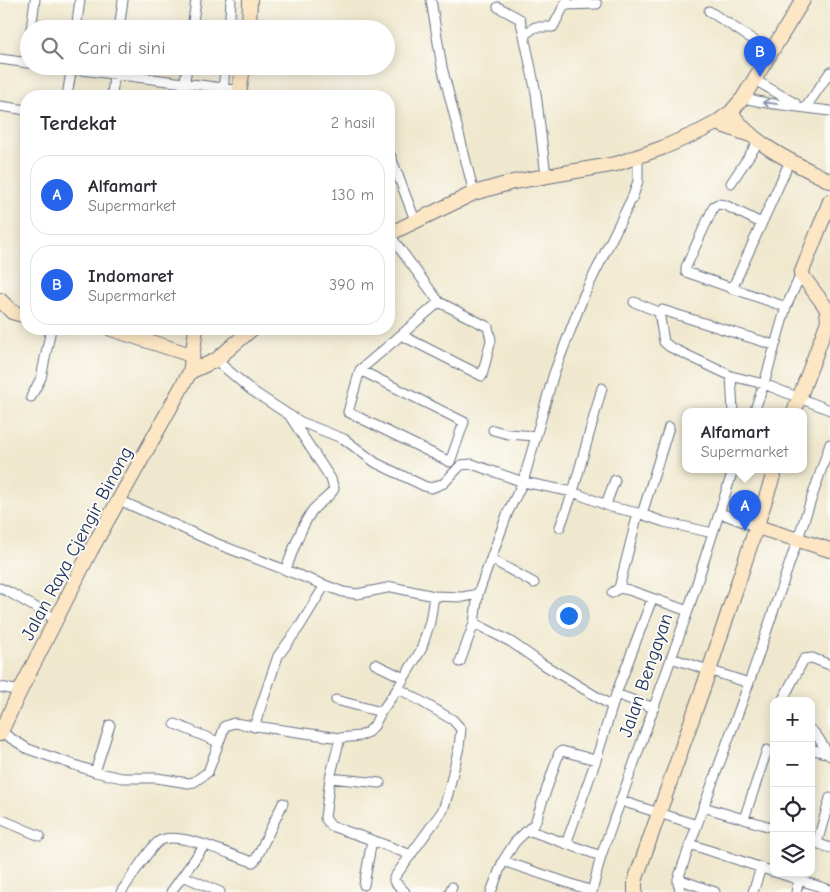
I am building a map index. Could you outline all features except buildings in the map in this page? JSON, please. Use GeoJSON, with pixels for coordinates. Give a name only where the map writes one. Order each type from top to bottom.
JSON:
{"type":"FeatureCollection","features":[{"type":"Feature","properties":{"kind":"street"},"geometry":{"type":"LineString","coordinates":[[32,20],[35,0]]}},
{"type":"Feature","properties":{"kind":"street"},"geometry":{"type":"LineString","coordinates":[[77,20],[80,0]]}},
{"type":"Feature","properties":{"kind":"street"},"geometry":{"type":"LineString","coordinates":[[120,20],[123,0]]}},
{"type":"Feature","properties":{"kind":"street"},"geometry":{"type":"LineString","coordinates":[[193,20],[196,0]]}},
{"type":"Feature","properties":{"kind":"street"},"geometry":{"type":"LineString","coordinates":[[249,20],[250,0]]}},
{"type":"Feature","properties":{"kind":"street"},"geometry":{"type":"LineString","coordinates":[[431,0],[442,67],[474,193]]}},
{"type":"Feature","properties":{"kind":"street"},"geometry":{"type":"LineString","coordinates":[[395,231],[474,193],[513,182],[616,164],[638,157],[716,123],[731,112],[743,98],[804,0]]}},
{"type":"Feature","properties":{"kind":"street"},"geometry":{"type":"LineString","coordinates":[[229,20],[231,1]]}},
{"type":"Feature","properties":{"kind":"street"},"geometry":{"type":"LineString","coordinates":[[498,7],[535,27],[553,27],[566,2],[597,4]]}},
{"type":"Feature","properties":{"kind":"street"},"geometry":{"type":"LineString","coordinates":[[708,11],[772,52]]}},
{"type":"Feature","properties":{"kind":"street"},"geometry":{"type":"LineString","coordinates":[[520,19],[536,93],[546,176]]}},
{"type":"Feature","properties":{"kind":"street"},"geometry":{"type":"LineString","coordinates":[[524,35],[535,27]]}},
{"type":"Feature","properties":{"kind":"street"},"geometry":{"type":"LineString","coordinates":[[0,60],[20,62]]}},
{"type":"Feature","properties":{"kind":"street"},"geometry":{"type":"LineString","coordinates":[[802,106],[830,72]]}},
{"type":"Feature","properties":{"kind":"street"},"geometry":{"type":"LineString","coordinates":[[69,90],[71,75]]}},
{"type":"Feature","properties":{"kind":"street"},"geometry":{"type":"LineString","coordinates":[[113,90],[114,75]]}},
{"type":"Feature","properties":{"kind":"street"},"geometry":{"type":"LineString","coordinates":[[142,75],[215,90]]}},
{"type":"Feature","properties":{"kind":"street"},"geometry":{"type":"LineString","coordinates":[[184,90],[186,75]]}},
{"type":"Feature","properties":{"kind":"street"},"geometry":{"type":"LineString","coordinates":[[223,90],[224,75]]}},
{"type":"Feature","properties":{"kind":"street"},"geometry":{"type":"LineString","coordinates":[[239,90],[242,75]]}},
{"type":"Feature","properties":{"kind":"street"},"geometry":{"type":"LineString","coordinates":[[755,80],[802,106]]}},
{"type":"Feature","properties":{"kind":"street"},"geometry":{"type":"LineString","coordinates":[[743,98],[830,111]]}},
{"type":"Feature","properties":{"kind":"street"},"geometry":{"type":"LineString","coordinates":[[0,106],[20,109]]}},
{"type":"Feature","properties":{"kind":"street"},"geometry":{"type":"LineString","coordinates":[[731,112],[755,138]]}},
{"type":"Feature","properties":{"kind":"street"},"geometry":{"type":"LineString","coordinates":[[716,123],[755,138],[790,161],[830,181]]}},
{"type":"Feature","properties":{"kind":"street"},"geometry":{"type":"LineString","coordinates":[[731,183],[755,138]]}},
{"type":"Feature","properties":{"kind":"street"},"geometry":{"type":"LineString","coordinates":[[460,662],[474,623],[478,594],[508,512],[522,482],[554,374],[584,295],[633,196],[638,181],[638,157]]}},
{"type":"Feature","properties":{"kind":"street"},"geometry":{"type":"LineString","coordinates":[[732,289],[760,223],[790,161]]}},
{"type":"Feature","properties":{"kind":"street"},"geometry":{"type":"LineString","coordinates":[[395,168],[415,220]]}},
{"type":"Feature","properties":{"kind":"street"},"geometry":{"type":"LineString","coordinates":[[755,408],[786,306],[830,201]]}},
{"type":"Feature","properties":{"kind":"street"},"geometry":{"type":"LineString","coordinates":[[760,223],[725,205],[718,204],[714,206],[686,267],[686,272],[692,276],[786,306]]}},
{"type":"Feature","properties":{"kind":"street"},"geometry":{"type":"LineString","coordinates":[[395,242],[439,302],[488,328],[491,340],[482,376],[401,335]]}},
{"type":"Feature","properties":{"kind":"street"},"geometry":{"type":"LineString","coordinates":[[795,408],[828,321],[825,306],[801,274]]}},
{"type":"Feature","properties":{"kind":"street"},"geometry":{"type":"LineString","coordinates":[[0,300],[12,312],[20,314]]}},
{"type":"Feature","properties":{"kind":"street"},"geometry":{"type":"LineString","coordinates":[[360,370],[464,422],[450,462],[348,412],[360,370],[439,302]]}},
{"type":"Feature","properties":{"kind":"street"},"geometry":{"type":"LineString","coordinates":[[634,302],[659,312],[662,310],[774,345]]}},
{"type":"Feature","properties":{"kind":"street"},"geometry":{"type":"LineString","coordinates":[[659,312],[662,334],[666,345],[731,376],[764,384],[830,410]]}},
{"type":"Feature","properties":{"kind":"street"},"geometry":{"type":"LineString","coordinates":[[31,397],[42,378],[50,335]]}},
{"type":"Feature","properties":{"kind":"street"},"geometry":{"type":"LineString","coordinates":[[129,335],[191,355]]}},
{"type":"Feature","properties":{"kind":"street"},"geometry":{"type":"LineString","coordinates":[[195,335],[190,372],[216,360],[245,335]]}},
{"type":"Feature","properties":{"kind":"street"},"geometry":{"type":"LineString","coordinates":[[216,360],[251,390],[289,415],[301,422],[344,439],[376,462],[424,486],[431,488],[444,483],[461,465],[472,464],[522,482],[572,492],[664,522],[713,533]]}},
{"type":"Feature","properties":{"kind":"street","name":"Jalan Raya Cjengir Binong"},"geometry":{"type":"LineString","coordinates":[[1,733],[5,714],[20,691],[91,550],[190,372]]}},
{"type":"Feature","properties":{"kind":"street"},"geometry":{"type":"LineString","coordinates":[[731,376],[733,408]]}},
{"type":"Feature","properties":{"kind":"street"},"geometry":{"type":"LineString","coordinates":[[560,527],[602,388]]}},
{"type":"Feature","properties":{"kind":"street"},"geometry":{"type":"LineString","coordinates":[[286,569],[312,512],[330,495],[334,488],[289,415]]}},
{"type":"Feature","properties":{"kind":"street"},"geometry":{"type":"LineString","coordinates":[[669,427],[616,590],[629,590],[688,611]]}},
{"type":"Feature","properties":{"kind":"street"},"geometry":{"type":"LineString","coordinates":[[493,430],[508,434],[536,436]]}},
{"type":"Feature","properties":{"kind":"street"},"geometry":{"type":"LineString","coordinates":[[681,892],[678,879],[749,683],[830,444]]}},
{"type":"Feature","properties":{"kind":"street","name":"Jalan Bengayan"},"geometry":{"type":"LineString","coordinates":[[592,891],[602,856],[688,611],[732,473]]}},
{"type":"Feature","properties":{"kind":"street"},"geometry":{"type":"LineString","coordinates":[[635,892],[635,881],[709,670],[775,473]]}},
{"type":"Feature","properties":{"kind":"street"},"geometry":{"type":"LineString","coordinates":[[606,504],[615,480]]}},
{"type":"Feature","properties":{"kind":"street"},"geometry":{"type":"LineString","coordinates":[[119,500],[220,545],[343,592],[356,594],[392,587],[434,596],[463,597],[478,594]]}},
{"type":"Feature","properties":{"kind":"street"},"geometry":{"type":"LineString","coordinates":[[720,513],[830,550]]}},
{"type":"Feature","properties":{"kind":"street"},"geometry":{"type":"LineString","coordinates":[[490,559],[534,583]]}},
{"type":"Feature","properties":{"kind":"street"},"geometry":{"type":"LineString","coordinates":[[254,727],[278,656],[300,626],[325,585]]}},
{"type":"Feature","properties":{"kind":"street"},"geometry":{"type":"LineString","coordinates":[[0,588],[57,620]]}},
{"type":"Feature","properties":{"kind":"street"},"geometry":{"type":"LineString","coordinates":[[1,733],[28,749],[95,772],[122,778],[157,778],[194,782],[208,772],[225,726],[229,724],[234,723],[340,738],[360,736],[374,726],[421,650],[426,637],[434,596]]}},
{"type":"Feature","properties":{"kind":"street"},"geometry":{"type":"LineString","coordinates":[[566,844],[596,760],[616,694],[652,599]]}},
{"type":"Feature","properties":{"kind":"street"},"geometry":{"type":"LineString","coordinates":[[474,623],[510,642],[612,706]]}},
{"type":"Feature","properties":{"kind":"street"},"geometry":{"type":"LineString","coordinates":[[671,658],[749,683]]}},
{"type":"Feature","properties":{"kind":"street"},"geometry":{"type":"LineString","coordinates":[[784,697],[804,659],[812,658],[830,665]]}},
{"type":"Feature","properties":{"kind":"street"},"geometry":{"type":"LineString","coordinates":[[375,664],[404,678]]}},
{"type":"Feature","properties":{"kind":"street"},"geometry":{"type":"LineString","coordinates":[[0,687],[20,691]]}},
{"type":"Feature","properties":{"kind":"street"},"geometry":{"type":"LineString","coordinates":[[398,688],[453,720],[461,729],[459,747],[443,810],[394,878],[394,881],[404,892]]}},
{"type":"Feature","properties":{"kind":"street"},"geometry":{"type":"LineString","coordinates":[[616,694],[654,708]]}},
{"type":"Feature","properties":{"kind":"street"},"geometry":{"type":"LineString","coordinates":[[336,700],[381,712]]}},
{"type":"Feature","properties":{"kind":"street"},"geometry":{"type":"LineString","coordinates":[[175,724],[218,742]]}},
{"type":"Feature","properties":{"kind":"street"},"geometry":{"type":"LineString","coordinates":[[95,772],[110,725]]}},
{"type":"Feature","properties":{"kind":"street"},"geometry":{"type":"LineString","coordinates":[[815,733],[829,755]]}},
{"type":"Feature","properties":{"kind":"street"},"geometry":{"type":"LineString","coordinates":[[340,738],[330,778],[325,818],[331,826],[411,855]]}},
{"type":"Feature","properties":{"kind":"street"},"geometry":{"type":"LineString","coordinates":[[744,818],[767,750]]}},
{"type":"Feature","properties":{"kind":"street"},"geometry":{"type":"LineString","coordinates":[[815,750],[829,755]]}},
{"type":"Feature","properties":{"kind":"street"},"geometry":{"type":"LineString","coordinates":[[491,892],[503,861],[515,842],[535,823],[559,753],[562,751],[596,760]]}},
{"type":"Feature","properties":{"kind":"street"},"geometry":{"type":"LineString","coordinates":[[330,778],[380,783]]}},
{"type":"Feature","properties":{"kind":"street"},"geometry":{"type":"LineString","coordinates":[[815,839],[830,798]]}},
{"type":"Feature","properties":{"kind":"street"},"geometry":{"type":"LineString","coordinates":[[621,801],[697,825]]}},
{"type":"Feature","properties":{"kind":"street"},"geometry":{"type":"LineString","coordinates":[[122,892],[156,844],[168,838],[190,840],[253,862],[283,803]]}},
{"type":"Feature","properties":{"kind":"street"},"geometry":{"type":"LineString","coordinates":[[703,807],[770,827]]}},
{"type":"Feature","properties":{"kind":"street"},"geometry":{"type":"LineString","coordinates":[[0,819],[40,836]]}},
{"type":"Feature","properties":{"kind":"street"},"geometry":{"type":"LineString","coordinates":[[528,830],[602,856]]}},
{"type":"Feature","properties":{"kind":"street"},"geometry":{"type":"LineString","coordinates":[[364,885],[372,840]]}},
{"type":"Feature","properties":{"kind":"street"},"geometry":{"type":"LineString","coordinates":[[815,842],[830,848]]}},
{"type":"Feature","properties":{"kind":"street"},"geometry":{"type":"LineString","coordinates":[[690,844],[770,871]]}},
{"type":"Feature","properties":{"kind":"street"},"geometry":{"type":"LineString","coordinates":[[171,892],[204,846]]}},
{"type":"Feature","properties":{"kind":"street"},"geometry":{"type":"LineString","coordinates":[[503,861],[592,891]]}},
{"type":"Feature","properties":{"kind":"street"},"geometry":{"type":"LineString","coordinates":[[753,892],[761,868]]}},
{"type":"Feature","properties":{"kind":"street"},"geometry":{"type":"LineString","coordinates":[[183,876],[219,892]]}},
{"type":"Feature","properties":{"kind":"street"},"geometry":{"type":"LineString","coordinates":[[788,877],[830,890]]}},
{"type":"Feature","properties":{"kind":"street"},"geometry":{"type":"LineString","coordinates":[[678,879],[714,892]]}},
{"type":"Feature","properties":{"kind":"street"},"geometry":{"type":"LineString","coordinates":[[796,892],[799,881]]}},
{"type":"Feature","properties":{"kind":"place","name":"Indomaret"},"geometry":{"type":"Point","coordinates":[760,77]}},
{"type":"Feature","properties":{"kind":"place","name":"Alfamart"},"geometry":{"type":"Point","coordinates":[745,531]}}]}
